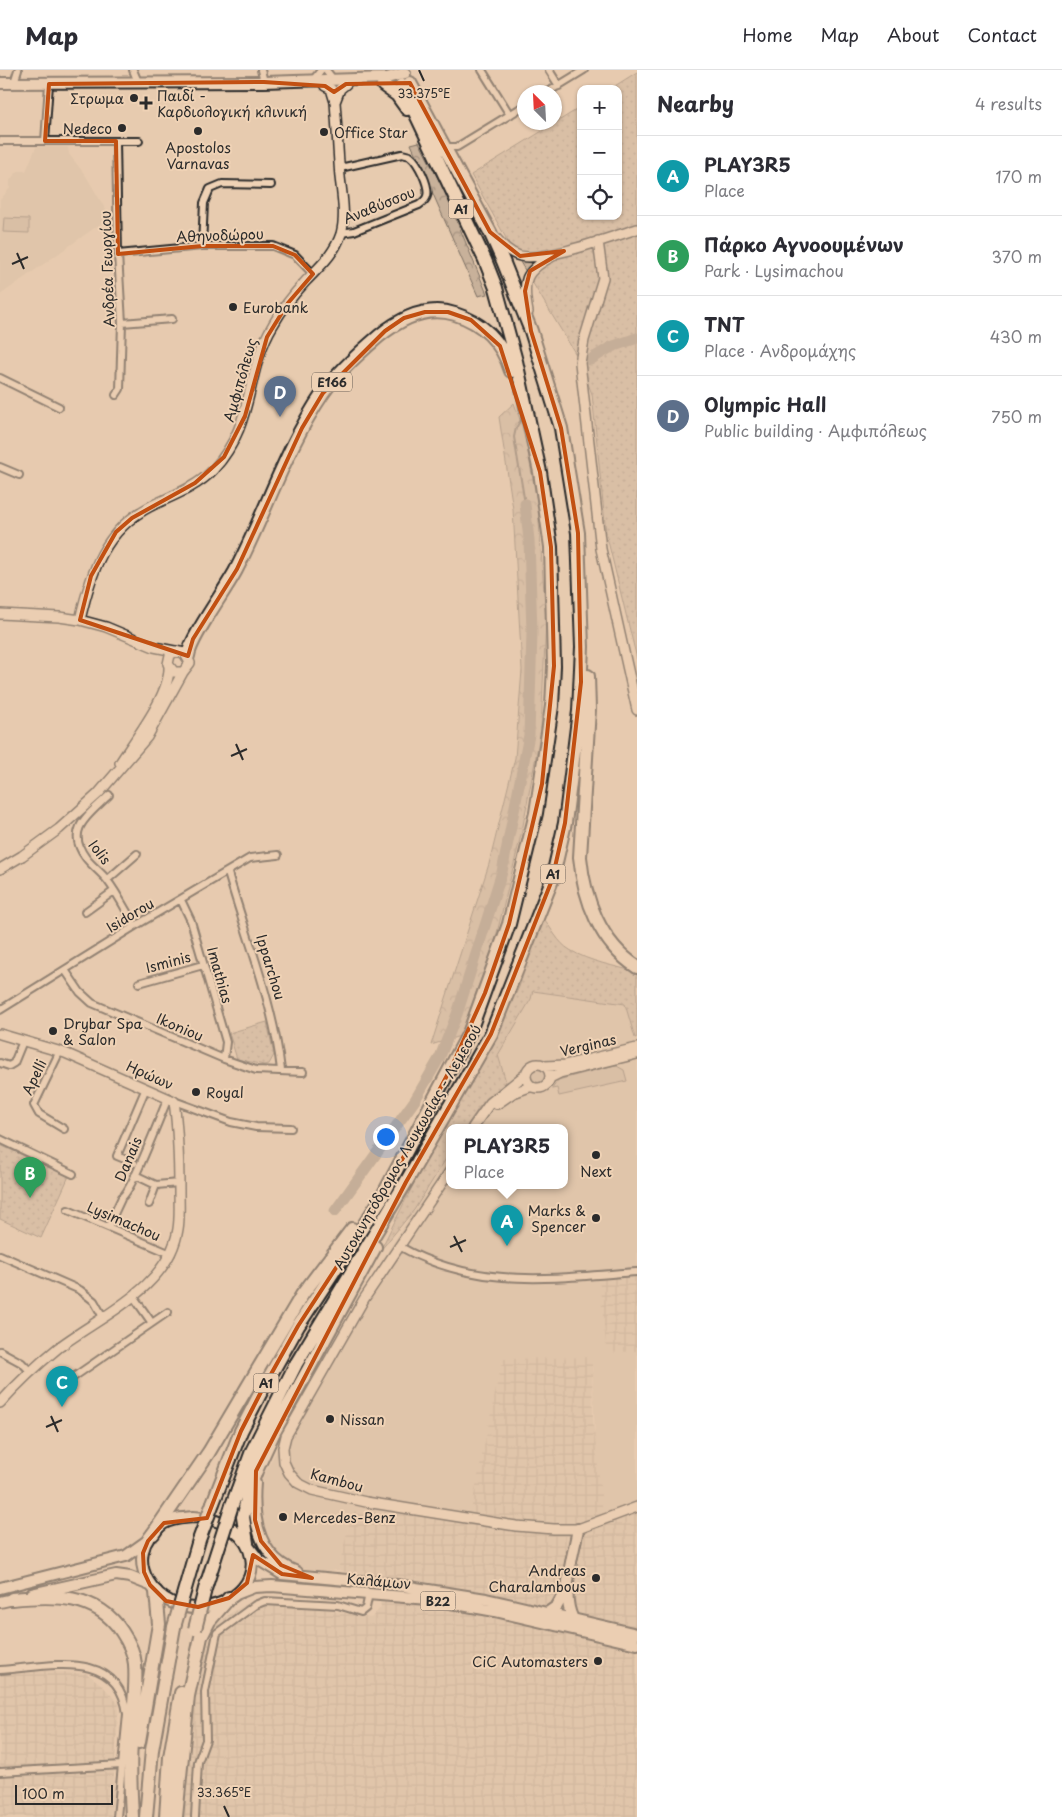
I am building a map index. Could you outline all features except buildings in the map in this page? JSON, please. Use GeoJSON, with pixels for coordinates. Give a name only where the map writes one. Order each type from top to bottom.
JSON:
{"type":"FeatureCollection","features":[{"type":"Feature","properties":{"kind":"highway","name":"Αυτοκινητόδρομος Λευκωσίας - Λεμεσού"},"geometry":{"type":"LineString","coordinates":[[166,1817],[170,1757],[179,1702],[195,1629],[205,1588],[252,1451],[296,1364],[406,1182],[491,1034],[552,880],[565,823],[579,711],[582,647],[579,542],[570,476],[552,396],[531,331],[490,232],[451,147],[402,76]]}},
{"type":"Feature","properties":{"kind":"highway","name":"A1"},"geometry":{"type":"LineString","coordinates":[[146,1817],[152,1750],[174,1627],[213,1502],[241,1431],[273,1370],[312,1302],[381,1199],[459,1053],[485,993],[509,924],[536,813],[552,706],[554,666],[551,547],[540,472],[510,337],[485,260],[402,76]]}},
{"type":"Feature","properties":{"kind":"highway"},"geometry":{"type":"LineString","coordinates":[[382,85],[402,102],[416,126],[510,337]]}},
{"type":"Feature","properties":{"kind":"highway","name":"E166"},"geometry":{"type":"LineString","coordinates":[[182,654],[221,598],[237,569],[302,428],[324,392],[367,346],[404,318],[425,312],[448,312],[471,320],[494,338],[511,369],[540,472]]}},
{"type":"Feature","properties":{"kind":"highway"},"geometry":{"type":"LineString","coordinates":[[582,647],[589,686],[580,857],[582,876],[592,908],[606,936],[613,947],[637,967]]}},
{"type":"Feature","properties":{"kind":"highway"},"geometry":{"type":"LineString","coordinates":[[150,1538],[214,1444],[302,1295],[364,1214],[405,1155]]}},
{"type":"Feature","properties":{"kind":"highway"},"geometry":{"type":"LineString","coordinates":[[248,1545],[243,1517],[256,1471],[273,1434],[383,1232],[406,1182]]}},
{"type":"Feature","properties":{"kind":"highway"},"geometry":{"type":"LineString","coordinates":[[132,1817],[140,1730],[159,1624],[153,1588]]}},
{"type":"Feature","properties":{"kind":"highway"},"geometry":{"type":"LineString","coordinates":[[6,1601],[44,1596],[84,1602],[107,1615],[125,1636],[134,1662],[135,1680],[130,1745],[132,1817]]}},
{"type":"Feature","properties":{"kind":"highway"},"geometry":{"type":"LineString","coordinates":[[176,1817],[188,1696],[201,1637],[209,1621],[233,1596]]}},
{"type":"Feature","properties":{"kind":"main road"},"geometry":{"type":"LineString","coordinates":[[367,79],[384,70]]}},
{"type":"Feature","properties":{"kind":"main road"},"geometry":{"type":"LineString","coordinates":[[0,83],[264,82],[313,80],[329,83],[382,85],[402,76]]}},
{"type":"Feature","properties":{"kind":"main road"},"geometry":{"type":"LineString","coordinates":[[264,82],[301,86],[402,76]]}},
{"type":"Feature","properties":{"kind":"main road"},"geometry":{"type":"LineString","coordinates":[[256,1471],[255,1520],[261,1541],[270,1554],[281,1564],[312,1578]]}},
{"type":"Feature","properties":{"kind":"main road","name":"B22"},"geometry":{"type":"LineString","coordinates":[[0,1588],[126,1556],[150,1538],[164,1523],[178,1519],[205,1518],[231,1527],[248,1545]]}},
{"type":"Feature","properties":{"kind":"main road"},"geometry":{"type":"LineString","coordinates":[[573,1620],[568,1606],[569,1582],[578,1528]]}},
{"type":"Feature","properties":{"kind":"main road"},"geometry":{"type":"LineString","coordinates":[[150,1538],[143,1553],[142,1566],[153,1588]]}},
{"type":"Feature","properties":{"kind":"main road"},"geometry":{"type":"LineString","coordinates":[[233,1596],[243,1588],[249,1576],[252,1561],[248,1545]]}},
{"type":"Feature","properties":{"kind":"main road","name":"Καλάμων"},"geometry":{"type":"LineString","coordinates":[[248,1545],[259,1560],[274,1570],[289,1575],[442,1591],[486,1599],[637,1634]]}},
{"type":"Feature","properties":{"kind":"main road","name":"B22"},"geometry":{"type":"LineString","coordinates":[[6,1601],[116,1575],[130,1577],[153,1588],[166,1601],[187,1607],[206,1606],[233,1596]]}},
{"type":"Feature","properties":{"kind":"main road"},"geometry":{"type":"LineString","coordinates":[[547,1613],[560,1602],[569,1582]]}},
{"type":"Feature","properties":{"kind":"main road","name":"Καλάμων"},"geometry":{"type":"LineString","coordinates":[[233,1596],[254,1587],[272,1586],[428,1599],[495,1611],[637,1644]]}},
{"type":"Feature","properties":{"kind":"street"},"geometry":{"type":"LineString","coordinates":[[14,83],[18,70]]}},
{"type":"Feature","properties":{"kind":"street"},"geometry":{"type":"LineString","coordinates":[[133,70],[138,82]]}},
{"type":"Feature","properties":{"kind":"street"},"geometry":{"type":"LineString","coordinates":[[261,70],[264,82]]}},
{"type":"Feature","properties":{"kind":"street"},"geometry":{"type":"LineString","coordinates":[[313,80],[321,70]]}},
{"type":"Feature","properties":{"kind":"street"},"geometry":{"type":"LineString","coordinates":[[326,70],[329,83]]}},
{"type":"Feature","properties":{"kind":"street"},"geometry":{"type":"LineString","coordinates":[[482,70],[510,115]]}},
{"type":"Feature","properties":{"kind":"street"},"geometry":{"type":"LineString","coordinates":[[549,70],[558,85]]}},
{"type":"Feature","properties":{"kind":"street"},"geometry":{"type":"LineString","coordinates":[[561,85],[584,70]]}},
{"type":"Feature","properties":{"kind":"street","name":"Αμφιπόλεως"},"geometry":{"type":"LineString","coordinates":[[80,620],[91,576],[116,532],[132,518],[195,484],[211,472],[224,458],[237,436],[245,416],[267,337],[288,303],[331,254],[341,233],[343,213],[335,102],[329,83]]}},
{"type":"Feature","properties":{"kind":"street"},"geometry":{"type":"LineString","coordinates":[[45,141],[49,84]]}},
{"type":"Feature","properties":{"kind":"street"},"geometry":{"type":"LineString","coordinates":[[335,102],[340,89],[346,84]]}},
{"type":"Feature","properties":{"kind":"street"},"geometry":{"type":"LineString","coordinates":[[451,147],[517,110]]}},
{"type":"Feature","properties":{"kind":"street"},"geometry":{"type":"LineString","coordinates":[[0,141],[139,141]]}},
{"type":"Feature","properties":{"kind":"street","name":"Ανδρέα Γεωργίου"},"geometry":{"type":"LineString","coordinates":[[116,141],[118,254],[122,323],[120,389],[116,394]]}},
{"type":"Feature","properties":{"kind":"street","name":"Αναβύσσου"},"geometry":{"type":"LineString","coordinates":[[340,168],[402,154],[414,159],[427,189],[426,197],[419,205],[354,231],[341,233]]}},
{"type":"Feature","properties":{"kind":"street"},"geometry":{"type":"LineString","coordinates":[[202,246],[204,203],[210,188],[222,184],[270,185]]}},
{"type":"Feature","properties":{"kind":"street"},"geometry":{"type":"LineString","coordinates":[[490,232],[505,247],[520,256],[537,256],[637,229]]}},
{"type":"Feature","properties":{"kind":"street"},"geometry":{"type":"LineString","coordinates":[[598,241],[602,262],[602,286],[584,340],[580,363],[601,549],[637,710]]}},
{"type":"Feature","properties":{"kind":"street"},"geometry":{"type":"LineString","coordinates":[[583,245],[592,248],[602,262]]}},
{"type":"Feature","properties":{"kind":"street","name":"Αθηνοδώρου"},"geometry":{"type":"LineString","coordinates":[[118,254],[202,246],[282,248],[295,255],[313,274]]}},
{"type":"Feature","properties":{"kind":"street"},"geometry":{"type":"LineString","coordinates":[[531,331],[525,291],[526,278],[536,266],[564,250]]}},
{"type":"Feature","properties":{"kind":"street"},"geometry":{"type":"LineString","coordinates":[[122,323],[172,319]]}},
{"type":"Feature","properties":{"kind":"street"},"geometry":{"type":"LineString","coordinates":[[0,378],[59,406]]}},
{"type":"Feature","properties":{"kind":"street"},"geometry":{"type":"LineString","coordinates":[[0,467],[20,475]]}},
{"type":"Feature","properties":{"kind":"street"},"geometry":{"type":"LineString","coordinates":[[613,598],[620,615],[637,684]]}},
{"type":"Feature","properties":{"kind":"street"},"geometry":{"type":"LineString","coordinates":[[0,614],[80,620],[106,627],[144,643],[182,654],[190,664],[183,672],[147,737],[98,794],[59,829],[22,856],[0,868]]}},
{"type":"Feature","properties":{"kind":"street"},"geometry":{"type":"LineString","coordinates":[[144,643],[174,672],[183,672]]}},
{"type":"Feature","properties":{"kind":"street"},"geometry":{"type":"LineString","coordinates":[[111,778],[162,694],[168,681],[170,655],[182,654]]}},
{"type":"Feature","properties":{"kind":"street","name":"Iolis"},"geometry":{"type":"LineString","coordinates":[[109,795],[84,818],[78,828],[78,845],[86,858],[107,880],[135,926]]}},
{"type":"Feature","properties":{"kind":"street"},"geometry":{"type":"LineString","coordinates":[[107,880],[137,854]]}},
{"type":"Feature","properties":{"kind":"street","name":"Isidorou"},"geometry":{"type":"LineString","coordinates":[[0,1010],[135,926],[228,873],[250,858],[278,856]]}},
{"type":"Feature","properties":{"kind":"street","name":"Ipparchou"},"geometry":{"type":"LineString","coordinates":[[228,873],[261,974],[272,1016],[281,1070]]}},
{"type":"Feature","properties":{"kind":"street"},"geometry":{"type":"LineString","coordinates":[[86,912],[114,891]]}},
{"type":"Feature","properties":{"kind":"street","name":"Imathias"},"geometry":{"type":"LineString","coordinates":[[181,900],[191,921],[226,1042],[224,1060]]}},
{"type":"Feature","properties":{"kind":"street","name":"Isminis"},"geometry":{"type":"LineString","coordinates":[[139,983],[203,965]]}},
{"type":"Feature","properties":{"kind":"street","name":"Ikoniou"},"geometry":{"type":"LineString","coordinates":[[65,970],[80,992],[92,1003],[224,1060],[256,1070],[303,1072]]}},
{"type":"Feature","properties":{"kind":"street","name":"Ηρώων"},"geometry":{"type":"LineString","coordinates":[[0,1034],[60,1051],[171,1099],[231,1122],[256,1127],[291,1128]]}},
{"type":"Feature","properties":{"kind":"street"},"geometry":{"type":"LineString","coordinates":[[0,1063],[9,1066],[14,1063],[23,1041]]}},
{"type":"Feature","properties":{"kind":"street","name":"Verginas"},"geometry":{"type":"LineString","coordinates":[[546,1066],[564,1065],[637,1048]]}},
{"type":"Feature","properties":{"kind":"street","name":"Apelli"},"geometry":{"type":"LineString","coordinates":[[60,1051],[34,1105],[38,1114],[64,1129]]}},
{"type":"Feature","properties":{"kind":"street","name":"Verginas"},"geometry":{"type":"LineString","coordinates":[[550,1078],[560,1073],[637,1054]]}},
{"type":"Feature","properties":{"kind":"street"},"geometry":{"type":"LineString","coordinates":[[475,1124],[490,1103],[526,1074],[531,1066],[541,1064],[546,1066],[550,1078],[543,1087],[532,1086],[513,1093],[494,1106],[480,1124]]}},
{"type":"Feature","properties":{"kind":"street"},"geometry":{"type":"LineString","coordinates":[[526,1074],[532,1086]]}},
{"type":"Feature","properties":{"kind":"street"},"geometry":{"type":"LineString","coordinates":[[134,1163],[118,1156],[146,1088]]}},
{"type":"Feature","properties":{"kind":"street"},"geometry":{"type":"LineString","coordinates":[[0,1403],[30,1371],[133,1296],[162,1269],[171,1254],[178,1230],[179,1146],[171,1099]]}},
{"type":"Feature","properties":{"kind":"street","name":"Danais"},"geometry":{"type":"LineString","coordinates":[[108,1227],[122,1197],[126,1195],[171,1099]]}},
{"type":"Feature","properties":{"kind":"street"},"geometry":{"type":"LineString","coordinates":[[0,1139],[73,1174]]}},
{"type":"Feature","properties":{"kind":"street","name":"Kambou"},"geometry":{"type":"LineString","coordinates":[[399,1246],[404,1235],[446,1170]]}},
{"type":"Feature","properties":{"kind":"street"},"geometry":{"type":"LineString","coordinates":[[135,1176],[156,1185],[179,1183]]}},
{"type":"Feature","properties":{"kind":"street","name":"Kambou"},"geometry":{"type":"LineString","coordinates":[[446,1177],[364,1299],[286,1436],[283,1455],[289,1473],[298,1483],[312,1490],[366,1502],[516,1526],[578,1528],[637,1507]]}},
{"type":"Feature","properties":{"kind":"street"},"geometry":{"type":"LineString","coordinates":[[149,1204],[156,1185]]}},
{"type":"Feature","properties":{"kind":"street","name":"Lysimachou"},"geometry":{"type":"LineString","coordinates":[[68,1210],[171,1254]]}},
{"type":"Feature","properties":{"kind":"street"},"geometry":{"type":"LineString","coordinates":[[399,1246],[443,1267],[479,1276],[521,1279],[637,1272]]}},
{"type":"Feature","properties":{"kind":"street"},"geometry":{"type":"LineString","coordinates":[[0,1255],[80,1290],[94,1301],[103,1317]]}},
{"type":"Feature","properties":{"kind":"street"},"geometry":{"type":"LineString","coordinates":[[133,1296],[152,1323]]}},
{"type":"Feature","properties":{"kind":"street"},"geometry":{"type":"LineString","coordinates":[[65,1384],[168,1312]]}},
{"type":"Feature","properties":{"kind":"street"},"geometry":{"type":"LineString","coordinates":[[0,1351],[22,1363],[30,1371]]}},
{"type":"Feature","properties":{"kind":"street"},"geometry":{"type":"LineString","coordinates":[[195,1817],[198,1762],[206,1740],[205,1692],[217,1633],[265,1601],[338,1605],[361,1612],[366,1608],[369,1593]]}},
{"type":"Feature","properties":{"kind":"street"},"geometry":{"type":"LineString","coordinates":[[0,1670],[76,1664],[94,1668],[105,1673],[118,1687],[126,1708],[117,1817]]}},
{"type":"Feature","properties":{"kind":"street"},"geometry":{"type":"LineString","coordinates":[[0,1772],[122,1765]]}},
{"type":"Feature","properties":{"kind":"highlighted area"},"geometry":{"type":"Polygon","coordinates":[[[264,82],[325,86],[334,92],[346,84],[410,83],[490,232],[520,256],[564,251],[530,271],[525,291],[531,331],[561,428],[578,533],[581,682],[565,823],[552,880],[491,1034],[406,1182],[256,1471],[255,1520],[261,1541],[281,1565],[312,1578],[282,1574],[253,1555],[247,1583],[229,1598],[198,1607],[166,1601],[150,1585],[144,1572],[143,1553],[148,1541],[164,1523],[207,1518],[241,1431],[261,1392],[298,1326],[381,1199],[451,1068],[485,993],[509,924],[542,784],[554,666],[551,547],[540,472],[500,346],[471,320],[448,312],[425,312],[404,318],[385,331],[323,393],[302,428],[237,569],[193,639],[188,656],[80,620],[91,576],[116,532],[132,518],[195,483],[224,457],[245,416],[267,337],[288,303],[313,274],[295,255],[273,246],[202,246],[118,254],[116,141],[45,141],[49,84],[264,82]]]}},
{"type":"Feature","properties":{"kind":"shaded area"},"geometry":{"type":"Polygon","coordinates":[[[36,147],[68,147],[69,154],[86,176],[110,217],[0,295],[0,200],[10,188],[10,180],[18,171],[26,171],[36,147]]]}},
{"type":"Feature","properties":{"kind":"shaded area"},"geometry":{"type":"Polygon","coordinates":[[[533,991],[625,1004],[635,1037],[637,1037],[637,1511],[578,1613],[596,1466],[592,1358],[502,1359],[471,1515],[352,1511],[338,1570],[303,1573],[268,1552],[252,1512],[264,1475],[320,1365],[446,1159],[446,1189],[568,1189],[568,1124],[468,1124],[480,1106],[505,1082],[498,1055],[531,999],[533,991]]]}},
{"type":"Feature","properties":{"kind":"shaded area"},"geometry":{"type":"Polygon","coordinates":[[[637,1275],[637,1351],[607,1353],[599,1279],[637,1275]]]}},
{"type":"Feature","properties":{"kind":"shaded area"},"geometry":{"type":"Polygon","coordinates":[[[592,1357],[593,1420],[603,1514],[637,1502],[637,1817],[181,1817],[181,1789],[196,1682],[214,1626],[232,1612],[260,1597],[371,1618],[381,1607],[376,1580],[338,1570],[352,1511],[470,1515],[502,1359],[592,1357]]]}},
{"type":"Feature","properties":{"kind":"shaded area"},"geometry":{"type":"Polygon","coordinates":[[[0,1669],[86,1673],[101,1684],[119,1704],[111,1817],[0,1817],[0,1669]]]}},
{"type":"Feature","properties":{"kind":"green space"},"geometry":{"type":"Polygon","coordinates":[[[637,72],[637,659],[606,533],[592,394],[578,358],[511,247],[471,175],[544,130],[562,130],[562,119],[577,109],[577,220],[622,220],[622,85],[616,85],[637,72]]]}},
{"type":"Feature","properties":{"kind":"green space"},"geometry":{"type":"Polygon","coordinates":[[[419,142],[444,190],[487,294],[478,296],[411,144],[419,142]]]}},
{"type":"Feature","properties":{"kind":"green space"},"geometry":{"type":"Polygon","coordinates":[[[4,218],[29,219],[29,233],[3,232],[4,218]]]}},
{"type":"Feature","properties":{"kind":"green space"},"geometry":{"type":"Polygon","coordinates":[[[514,403],[524,431],[538,507],[546,621],[541,729],[522,831],[495,941],[460,1036],[431,1045],[489,864],[515,758],[522,670],[513,509],[499,417],[514,403]]]}},
{"type":"Feature","properties":{"kind":"green space"},"geometry":{"type":"Polygon","coordinates":[[[543,917],[558,939],[570,950],[594,961],[637,972],[637,1037],[635,1038],[625,1004],[533,991],[531,999],[498,1055],[506,1082],[480,1106],[468,1124],[446,1124],[446,1159],[414,1210],[380,1251],[428,1155],[496,1036],[519,987],[543,917]]]}},
{"type":"Feature","properties":{"kind":"green space"},"geometry":{"type":"Polygon","coordinates":[[[267,1022],[274,1055],[269,1064],[264,1065],[237,1059],[229,1033],[267,1022]]]}},
{"type":"Feature","properties":{"kind":"green space"},"geometry":{"type":"Polygon","coordinates":[[[615,1065],[624,1070],[627,1081],[559,1096],[557,1088],[552,1089],[558,1080],[615,1065]]]}},
{"type":"Feature","properties":{"kind":"green space"},"geometry":{"type":"Polygon","coordinates":[[[539,1067],[545,1070],[548,1076],[545,1082],[539,1085],[533,1082],[530,1076],[533,1070],[539,1067]]]}},
{"type":"Feature","properties":{"kind":"green space"},"geometry":{"type":"Polygon","coordinates":[[[0,1145],[69,1176],[41,1238],[0,1219],[0,1145]]]}},
{"type":"Feature","properties":{"kind":"waterway"},"geometry":{"type":"LineString","coordinates":[[590,360],[611,347],[637,338]]}},
{"type":"Feature","properties":{"kind":"waterway"},"geometry":{"type":"LineString","coordinates":[[522,418],[516,428],[514,437],[525,504]]}},
{"type":"Feature","properties":{"kind":"waterway"},"geometry":{"type":"LineString","coordinates":[[335,1211],[415,1100],[440,1057],[457,1014],[502,872],[529,735],[532,632],[529,540],[525,504]]}},
{"type":"Feature","properties":{"kind":"place","name":"Στρωμα"},"geometry":{"type":"Point","coordinates":[134,98]}},
{"type":"Feature","properties":{"kind":"place","name":"Παιδί - Καρδιολογική κλινική"},"geometry":{"type":"Point","coordinates":[146,103]}},
{"type":"Feature","properties":{"kind":"place","name":"Nedeco"},"geometry":{"type":"Point","coordinates":[122,128]}},
{"type":"Feature","properties":{"kind":"place","name":"Apostolos Varnavas"},"geometry":{"type":"Point","coordinates":[198,131]}},
{"type":"Feature","properties":{"kind":"place","name":"Office Star"},"geometry":{"type":"Point","coordinates":[324,132]}},
{"type":"Feature","properties":{"kind":"place","name":"Eurobank"},"geometry":{"type":"Point","coordinates":[233,307]}},
{"type":"Feature","properties":{"kind":"place","name":"Olympic Hall"},"geometry":{"type":"Point","coordinates":[280,417]}},
{"type":"Feature","properties":{"kind":"place","name":"Drybar Spa & Salon"},"geometry":{"type":"Point","coordinates":[53,1031]}},
{"type":"Feature","properties":{"kind":"place","name":"Royal"},"geometry":{"type":"Point","coordinates":[196,1092]}},
{"type":"Feature","properties":{"kind":"place","name":"Next"},"geometry":{"type":"Point","coordinates":[596,1155]}},
{"type":"Feature","properties":{"kind":"place","name":"Πάρκο Αγνοουμένων"},"geometry":{"type":"Point","coordinates":[30,1198]}},
{"type":"Feature","properties":{"kind":"place","name":"Marks & Spencer"},"geometry":{"type":"Point","coordinates":[596,1218]}},
{"type":"Feature","properties":{"kind":"place","name":"PLAY3R5"},"geometry":{"type":"Point","coordinates":[507,1246]}},
{"type":"Feature","properties":{"kind":"place","name":"TNT"},"geometry":{"type":"Point","coordinates":[62,1407]}},
{"type":"Feature","properties":{"kind":"place","name":"Nissan"},"geometry":{"type":"Point","coordinates":[330,1419]}},
{"type":"Feature","properties":{"kind":"place","name":"Mercedes-Benz"},"geometry":{"type":"Point","coordinates":[283,1517]}},
{"type":"Feature","properties":{"kind":"place","name":"Andreas Charalambous"},"geometry":{"type":"Point","coordinates":[596,1578]}},
{"type":"Feature","properties":{"kind":"place","name":"CiC Automasters"},"geometry":{"type":"Point","coordinates":[598,1661]}}]}
